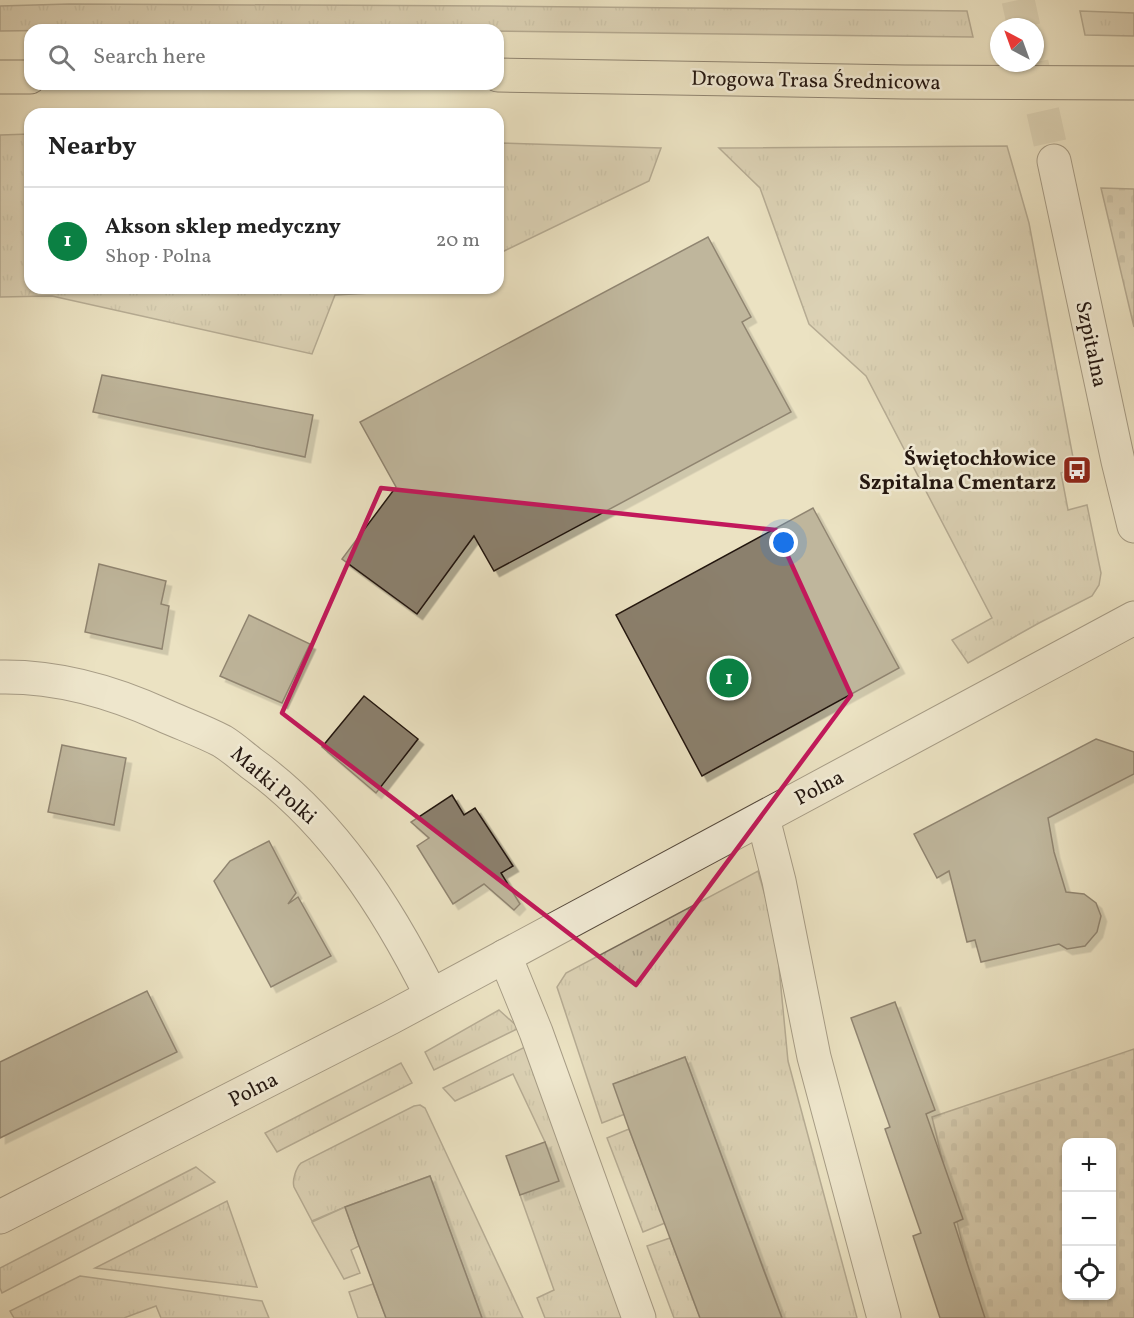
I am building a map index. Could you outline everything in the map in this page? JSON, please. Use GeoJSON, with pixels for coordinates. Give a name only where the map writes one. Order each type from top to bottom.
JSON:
{"type":"FeatureCollection","features":[{"type":"Feature","properties":{"kind":"main road","name":"Drogowa Trasa Średnicowa"},"geometry":{"type":"LineString","coordinates":[[504,75],[904,82],[1134,83]]}},
{"type":"Feature","properties":{"kind":"main road"},"geometry":{"type":"LineString","coordinates":[[0,77],[24,76]]}},
{"type":"Feature","properties":{"kind":"street","name":"Szpitalna"},"geometry":{"type":"LineString","coordinates":[[1054,161],[1134,526]]}},
{"type":"Feature","properties":{"kind":"street","name":"Polna"},"geometry":{"type":"LineString","coordinates":[[0,1218],[240,1096],[505,956],[1134,618]]}},
{"type":"Feature","properties":{"kind":"street","name":"Matki Polki"},"geometry":{"type":"LineString","coordinates":[[0,678],[19,677],[65,684],[127,699],[223,742],[264,772],[302,804],[342,850],[366,883],[408,950],[431,995]]}},
{"type":"Feature","properties":{"kind":"street"},"geometry":{"type":"LineString","coordinates":[[763,818],[779,881],[814,1057],[884,1318]]}},
{"type":"Feature","properties":{"kind":"street"},"geometry":{"type":"LineString","coordinates":[[505,956],[536,1032],[639,1318]]}},
{"type":"Feature","properties":{"kind":"highlighted area"},"geometry":{"type":"Polygon","coordinates":[[[381,488],[776,530],[851,695],[636,985],[282,713],[381,488]]]}},
{"type":"Feature","properties":{"kind":"green space"},"geometry":{"type":"Polygon","coordinates":[[[69,4],[492,6],[967,11],[973,37],[504,31],[504,24],[24,24],[24,31],[0,31],[0,6],[69,4]]]}},
{"type":"Feature","properties":{"kind":"green space"},"geometry":{"type":"Polygon","coordinates":[[[1080,11],[1134,13],[1134,36],[1085,35],[1080,11]]]}},
{"type":"Feature","properties":{"kind":"green space"},"geometry":{"type":"Polygon","coordinates":[[[24,134],[24,294],[353,294],[335,295],[312,354],[52,296],[0,297],[0,135],[24,134]]]}},
{"type":"Feature","properties":{"kind":"green space"},"geometry":{"type":"Polygon","coordinates":[[[504,143],[661,148],[649,181],[504,251],[504,143]]]}},
{"type":"Feature","properties":{"kind":"green space"},"geometry":{"type":"Polygon","coordinates":[[[1007,146],[1029,223],[1075,468],[1061,473],[1068,510],[1087,505],[1101,573],[1099,585],[1092,596],[968,663],[952,640],[992,618],[866,376],[809,324],[760,188],[719,148],[1007,146]]]}},
{"type":"Feature","properties":{"kind":"green space"},"geometry":{"type":"Polygon","coordinates":[[[1101,188],[1134,189],[1134,327],[1101,188]]]}},
{"type":"Feature","properties":{"kind":"green space"},"geometry":{"type":"Polygon","coordinates":[[[758,871],[770,913],[778,957],[788,1061],[857,1318],[782,1318],[685,1057],[614,1084],[625,1114],[602,1123],[557,987],[566,973],[758,871]]]}},
{"type":"Feature","properties":{"kind":"green space"},"geometry":{"type":"Polygon","coordinates":[[[499,1010],[519,1028],[434,1070],[425,1052],[499,1010]]]}},
{"type":"Feature","properties":{"kind":"green space"},"geometry":{"type":"Polygon","coordinates":[[[525,1047],[624,1318],[545,1318],[537,1298],[554,1290],[520,1195],[545,1142],[513,1074],[455,1101],[443,1088],[525,1047]]]}},
{"type":"Feature","properties":{"kind":"green space"},"geometry":{"type":"Polygon","coordinates":[[[1134,1049],[1134,1318],[980,1318],[932,1117],[1134,1049]]]}},
{"type":"Feature","properties":{"kind":"green space"},"geometry":{"type":"Polygon","coordinates":[[[401,1063],[412,1083],[277,1152],[265,1133],[401,1063]]]}},
{"type":"Feature","properties":{"kind":"green space"},"geometry":{"type":"Polygon","coordinates":[[[420,1105],[425,1108],[523,1318],[482,1318],[430,1176],[312,1221],[294,1187],[295,1174],[301,1163],[420,1105]]]}},
{"type":"Feature","properties":{"kind":"green space"},"geometry":{"type":"Polygon","coordinates":[[[629,1129],[665,1223],[643,1232],[607,1138],[629,1129]]]}},
{"type":"Feature","properties":{"kind":"green space"},"geometry":{"type":"Polygon","coordinates":[[[196,1167],[215,1182],[2,1293],[0,1268],[196,1167]]]}},
{"type":"Feature","properties":{"kind":"green space"},"geometry":{"type":"Polygon","coordinates":[[[227,1201],[257,1287],[95,1268],[227,1201]]]}},
{"type":"Feature","properties":{"kind":"green space"},"geometry":{"type":"Polygon","coordinates":[[[345,1207],[359,1246],[351,1250],[360,1273],[344,1279],[312,1222],[345,1207]]]}},
{"type":"Feature","properties":{"kind":"green space"},"geometry":{"type":"Polygon","coordinates":[[[670,1238],[700,1318],[674,1318],[647,1246],[670,1238]]]}},
{"type":"Feature","properties":{"kind":"green space"},"geometry":{"type":"Polygon","coordinates":[[[80,1276],[262,1301],[269,1318],[161,1318],[156,1306],[124,1318],[14,1318],[10,1311],[80,1276]]]}},
{"type":"Feature","properties":{"kind":"green space"},"geometry":{"type":"Polygon","coordinates":[[[373,1284],[386,1318],[358,1318],[349,1292],[373,1284]]]}},
{"type":"Feature","properties":{"kind":"building"},"geometry":{"type":"Polygon","coordinates":[[[708,237],[751,317],[742,322],[791,412],[494,571],[474,536],[417,614],[342,559],[396,487],[360,422],[708,237]]]}},
{"type":"Feature","properties":{"kind":"building"},"geometry":{"type":"Polygon","coordinates":[[[102,375],[313,415],[305,457],[93,412],[102,375]]]}},
{"type":"Feature","properties":{"kind":"building"},"geometry":{"type":"Polygon","coordinates":[[[813,508],[899,668],[702,776],[616,615],[813,508]]]}},
{"type":"Feature","properties":{"kind":"building"},"geometry":{"type":"Polygon","coordinates":[[[99,564],[166,581],[161,604],[169,606],[162,649],[85,632],[99,564]]]}},
{"type":"Feature","properties":{"kind":"building"},"geometry":{"type":"Polygon","coordinates":[[[249,615],[310,644],[282,703],[220,676],[249,615]]]}},
{"type":"Feature","properties":{"kind":"building"},"geometry":{"type":"Polygon","coordinates":[[[364,696],[418,739],[376,793],[322,747],[364,696]]]}},
{"type":"Feature","properties":{"kind":"building"},"geometry":{"type":"Polygon","coordinates":[[[1096,739],[1134,752],[1134,774],[1048,818],[1054,852],[1066,892],[1084,894],[1096,903],[1101,916],[1097,932],[1085,946],[1067,949],[1059,944],[981,962],[975,940],[967,942],[949,871],[937,878],[914,834],[1096,739]]]}},
{"type":"Feature","properties":{"kind":"building"},"geometry":{"type":"Polygon","coordinates":[[[62,745],[126,758],[114,825],[48,812],[62,745]]]}},
{"type":"Feature","properties":{"kind":"building"},"geometry":{"type":"Polygon","coordinates":[[[452,795],[464,815],[475,808],[513,866],[501,873],[520,904],[514,910],[484,884],[453,904],[417,846],[429,838],[411,822],[452,795]]]}},
{"type":"Feature","properties":{"kind":"building"},"geometry":{"type":"Polygon","coordinates":[[[269,841],[296,893],[288,904],[298,897],[331,956],[271,987],[214,881],[230,861],[269,841]]]}},
{"type":"Feature","properties":{"kind":"building"},"geometry":{"type":"Polygon","coordinates":[[[147,991],[177,1052],[0,1138],[0,1062],[147,991]]]}},
{"type":"Feature","properties":{"kind":"building"},"geometry":{"type":"Polygon","coordinates":[[[895,1002],[935,1110],[926,1114],[963,1219],[954,1223],[985,1318],[940,1318],[913,1236],[921,1233],[885,1129],[890,1127],[851,1018],[895,1002]]]}},
{"type":"Feature","properties":{"kind":"building"},"geometry":{"type":"Polygon","coordinates":[[[685,1057],[782,1318],[700,1318],[629,1129],[613,1084],[685,1057]]]}},
{"type":"Feature","properties":{"kind":"building"},"geometry":{"type":"Polygon","coordinates":[[[545,1142],[559,1181],[520,1195],[506,1156],[545,1142]]]}},
{"type":"Feature","properties":{"kind":"building"},"geometry":{"type":"Polygon","coordinates":[[[430,1176],[482,1318],[386,1318],[359,1246],[345,1207],[430,1176]]]}},
{"type":"Feature","properties":{"kind":"tunnel"},"geometry":{"type":"LineString","coordinates":[[1018,0],[1022,18]]}},
{"type":"Feature","properties":{"kind":"tunnel"},"geometry":{"type":"LineString","coordinates":[[1034,72],[1054,161]]}},
{"type":"Feature","properties":{"kind":"place","name":"Świętochłowice Szpitalna Cmentarz"},"geometry":{"type":"Point","coordinates":[1077,470]}},
{"type":"Feature","properties":{"kind":"place","name":"Akson sklep medyczny"},"geometry":{"type":"Point","coordinates":[729,678]}}]}
